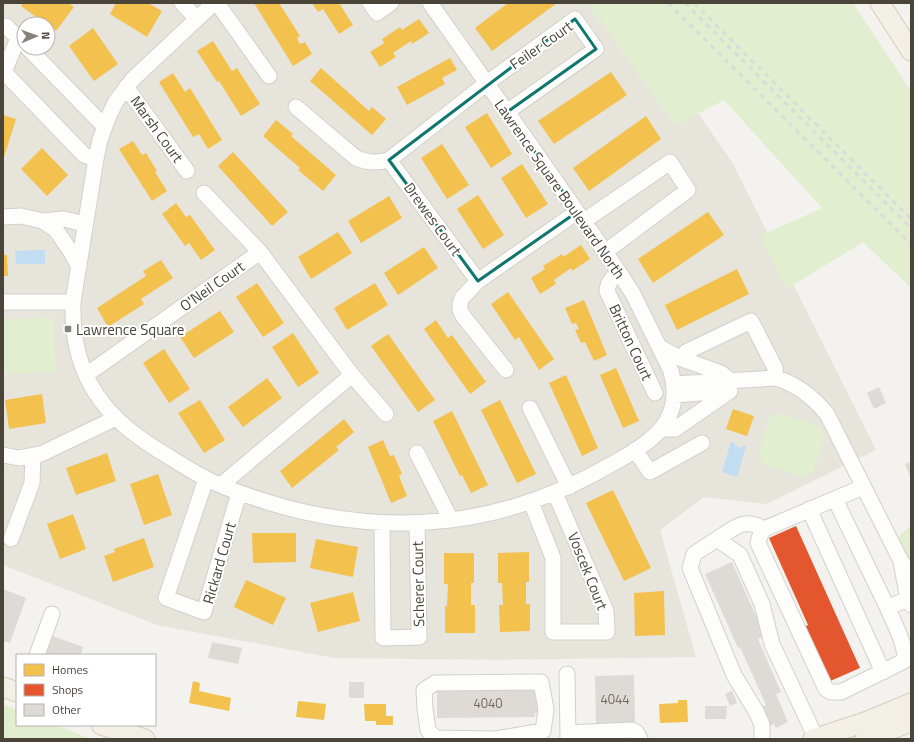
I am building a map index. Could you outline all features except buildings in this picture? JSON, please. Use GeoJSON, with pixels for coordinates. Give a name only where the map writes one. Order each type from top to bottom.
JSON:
{"type":"FeatureCollection","features":[{"type":"Feature","properties":{"kind":"main road"},"geometry":{"type":"LineString","coordinates":[[880,3],[911,51]]}},
{"type":"Feature","properties":{"kind":"main road"},"geometry":{"type":"LineString","coordinates":[[3,687],[16,692]]}},
{"type":"Feature","properties":{"kind":"main road"},"geometry":{"type":"LineString","coordinates":[[814,738],[865,722],[911,704]]}},
{"type":"Feature","properties":{"kind":"main road"},"geometry":{"type":"LineString","coordinates":[[865,739],[911,722]]}},
{"type":"Feature","properties":{"kind":"main road"},"geometry":{"type":"LineString","coordinates":[[104,726],[145,739]]}},
{"type":"Feature","properties":{"kind":"street"},"geometry":{"type":"LineString","coordinates":[[182,3],[197,18]]}},
{"type":"Feature","properties":{"kind":"street"},"geometry":{"type":"LineString","coordinates":[[214,3],[126,87],[116,101],[104,126],[96,159],[73,302],[75,341],[79,358],[86,375],[101,401],[128,429],[160,452],[206,479],[239,493],[271,504],[300,512],[338,519],[382,523],[417,523],[477,516],[531,502],[562,490],[592,475],[635,450],[662,429],[671,413],[674,389],[731,385],[776,378],[807,394],[818,403],[827,414],[901,561],[911,574]]}},
{"type":"Feature","properties":{"kind":"street"},"geometry":{"type":"LineString","coordinates":[[217,3],[269,76]]}},
{"type":"Feature","properties":{"kind":"street"},"geometry":{"type":"LineString","coordinates":[[370,3],[377,12],[391,3]]}},
{"type":"Feature","properties":{"kind":"street","name":"Lawrence Square Boulevard North"},"geometry":{"type":"LineString","coordinates":[[430,3],[633,294],[671,371],[674,389]]}},
{"type":"Feature","properties":{"kind":"street","name":"Feiler Court"},"geometry":{"type":"LineString","coordinates":[[487,83],[575,19],[596,49],[507,112]]}},
{"type":"Feature","properties":{"kind":"street"},"geometry":{"type":"LineString","coordinates":[[6,26],[16,37]]}},
{"type":"Feature","properties":{"kind":"street"},"geometry":{"type":"LineString","coordinates":[[16,54],[4,72],[84,155],[96,159]]}},
{"type":"Feature","properties":{"kind":"street"},"geometry":{"type":"LineString","coordinates":[[35,56],[104,126]]}},
{"type":"Feature","properties":{"kind":"street"},"geometry":{"type":"LineString","coordinates":[[296,106],[356,158],[365,162],[375,163],[390,160],[487,83]]}},
{"type":"Feature","properties":{"kind":"street","name":"Marsh Court"},"geometry":{"type":"LineString","coordinates":[[126,87],[187,171]]}},
{"type":"Feature","properties":{"kind":"street","name":"Drewes Court"},"geometry":{"type":"LineString","coordinates":[[390,160],[478,281]]}},
{"type":"Feature","properties":{"kind":"street"},"geometry":{"type":"LineString","coordinates":[[506,370],[460,310],[462,298],[478,281],[670,162],[688,190],[605,252]]}},
{"type":"Feature","properties":{"kind":"street","name":"O'Neil Court"},"geometry":{"type":"LineString","coordinates":[[204,193],[260,252],[352,376],[386,414]]}},
{"type":"Feature","properties":{"kind":"street"},"geometry":{"type":"LineString","coordinates":[[60,225],[90,199]]}},
{"type":"Feature","properties":{"kind":"street"},"geometry":{"type":"LineString","coordinates":[[3,217],[21,216],[84,230]]}},
{"type":"Feature","properties":{"kind":"street"},"geometry":{"type":"LineString","coordinates":[[60,225],[79,267]]}},
{"type":"Feature","properties":{"kind":"street","name":"O'Neil Court"},"geometry":{"type":"LineString","coordinates":[[86,375],[260,252]]}},
{"type":"Feature","properties":{"kind":"street","name":"Britton Court"},"geometry":{"type":"LineString","coordinates":[[619,272],[610,280],[607,291],[655,393]]}},
{"type":"Feature","properties":{"kind":"street"},"geometry":{"type":"LineString","coordinates":[[3,302],[73,302]]}},
{"type":"Feature","properties":{"kind":"street"},"geometry":{"type":"LineString","coordinates":[[686,352],[751,321],[775,368],[776,378]]}},
{"type":"Feature","properties":{"kind":"street"},"geometry":{"type":"LineString","coordinates":[[659,347],[682,359],[721,373],[731,385]]}},
{"type":"Feature","properties":{"kind":"street"},"geometry":{"type":"LineString","coordinates":[[221,485],[352,376]]}},
{"type":"Feature","properties":{"kind":"street"},"geometry":{"type":"LineString","coordinates":[[662,429],[675,428],[731,385]]}},
{"type":"Feature","properties":{"kind":"street"},"geometry":{"type":"LineString","coordinates":[[530,408],[562,490]]}},
{"type":"Feature","properties":{"kind":"street"},"geometry":{"type":"LineString","coordinates":[[3,455],[20,458],[41,454],[116,418]]}},
{"type":"Feature","properties":{"kind":"street"},"geometry":{"type":"LineString","coordinates":[[635,450],[650,472],[702,443]]}},
{"type":"Feature","properties":{"kind":"street"},"geometry":{"type":"LineString","coordinates":[[418,453],[451,520]]}},
{"type":"Feature","properties":{"kind":"street"},"geometry":{"type":"LineString","coordinates":[[11,539],[32,483],[33,456]]}},
{"type":"Feature","properties":{"kind":"street","name":"Rickard Court"},"geometry":{"type":"LineString","coordinates":[[206,479],[166,598],[204,612],[239,493]]}},
{"type":"Feature","properties":{"kind":"street"},"geometry":{"type":"LineString","coordinates":[[761,536],[810,509],[863,487]]}},
{"type":"Feature","properties":{"kind":"street","name":"Voscek Court"},"geometry":{"type":"LineString","coordinates":[[531,502],[553,558],[553,632],[606,632],[606,611],[562,490]]}},
{"type":"Feature","properties":{"kind":"street"},"geometry":{"type":"LineString","coordinates":[[762,739],[762,725],[757,713],[734,675],[690,568],[694,554],[741,524],[754,523],[761,536],[826,689],[831,692],[841,692],[905,660],[903,648],[890,608],[835,499]]}},
{"type":"Feature","properties":{"kind":"street"},"geometry":{"type":"LineString","coordinates":[[810,509],[883,672]]}},
{"type":"Feature","properties":{"kind":"street","name":"Scherer Court"},"geometry":{"type":"LineString","coordinates":[[382,523],[383,638],[419,637],[417,523]]}},
{"type":"Feature","properties":{"kind":"street"},"geometry":{"type":"LineString","coordinates":[[717,539],[740,555],[762,604],[772,644],[814,738]]}},
{"type":"Feature","properties":{"kind":"street"},"geometry":{"type":"LineString","coordinates":[[890,608],[909,602],[901,561]]}},
{"type":"Feature","properties":{"kind":"street"},"geometry":{"type":"LineString","coordinates":[[37,654],[52,614]]}},
{"type":"Feature","properties":{"kind":"street"},"geometry":{"type":"LineString","coordinates":[[567,674],[568,736],[632,730],[638,733],[640,739]]}},
{"type":"Feature","properties":{"kind":"street"},"geometry":{"type":"LineString","coordinates":[[541,682],[546,709],[543,731],[494,739],[435,738],[428,730],[424,709],[424,690],[435,683],[541,682]]}},
{"type":"Feature","properties":{"kind":"highlighted area"},"geometry":{"type":"Polygon","coordinates":[[[575,19],[596,49],[507,112],[577,212],[478,281],[389,160],[575,19]]]}},
{"type":"Feature","properties":{"kind":"shaded area"},"geometry":{"type":"Polygon","coordinates":[[[3,3],[621,3],[732,162],[876,450],[767,504],[704,497],[660,530],[696,657],[497,660],[334,658],[157,625],[3,565],[3,3]]]}},
{"type":"Feature","properties":{"kind":"green space"},"geometry":{"type":"Polygon","coordinates":[[[587,3],[853,3],[911,91],[911,288],[863,242],[787,289],[760,236],[822,208],[724,100],[676,126],[587,3]]]}},
{"type":"Feature","properties":{"kind":"green space"},"geometry":{"type":"Polygon","coordinates":[[[54,318],[55,373],[3,374],[3,319],[54,318]]]}},
{"type":"Feature","properties":{"kind":"green space"},"geometry":{"type":"Polygon","coordinates":[[[779,413],[818,426],[825,435],[813,472],[803,477],[762,464],[758,456],[770,417],[779,413]]]}},
{"type":"Feature","properties":{"kind":"green space"},"geometry":{"type":"Polygon","coordinates":[[[911,525],[911,565],[894,541],[911,525]]]}},
{"type":"Feature","properties":{"kind":"green space"},"geometry":{"type":"Polygon","coordinates":[[[3,704],[16,710],[16,726],[58,726],[91,739],[3,739],[3,704]]]}},
{"type":"Feature","properties":{"kind":"water"},"geometry":{"type":"Polygon","coordinates":[[[45,250],[45,264],[16,264],[15,251],[45,250]]]}},
{"type":"Feature","properties":{"kind":"water"},"geometry":{"type":"Polygon","coordinates":[[[731,442],[735,443],[735,446],[741,448],[742,445],[746,447],[737,477],[722,472],[731,442]]]}},
{"type":"Feature","properties":{"kind":"railway"},"geometry":{"type":"LineString","coordinates":[[668,3],[911,244]]}},
{"type":"Feature","properties":{"kind":"railway"},"geometry":{"type":"LineString","coordinates":[[685,3],[911,228]]}},
{"type":"Feature","properties":{"kind":"railway"},"geometry":{"type":"LineString","coordinates":[[694,3],[911,219]]}},
{"type":"Feature","properties":{"kind":"place","name":"Lawrence Square"},"geometry":{"type":"Point","coordinates":[68,329]}}]}
